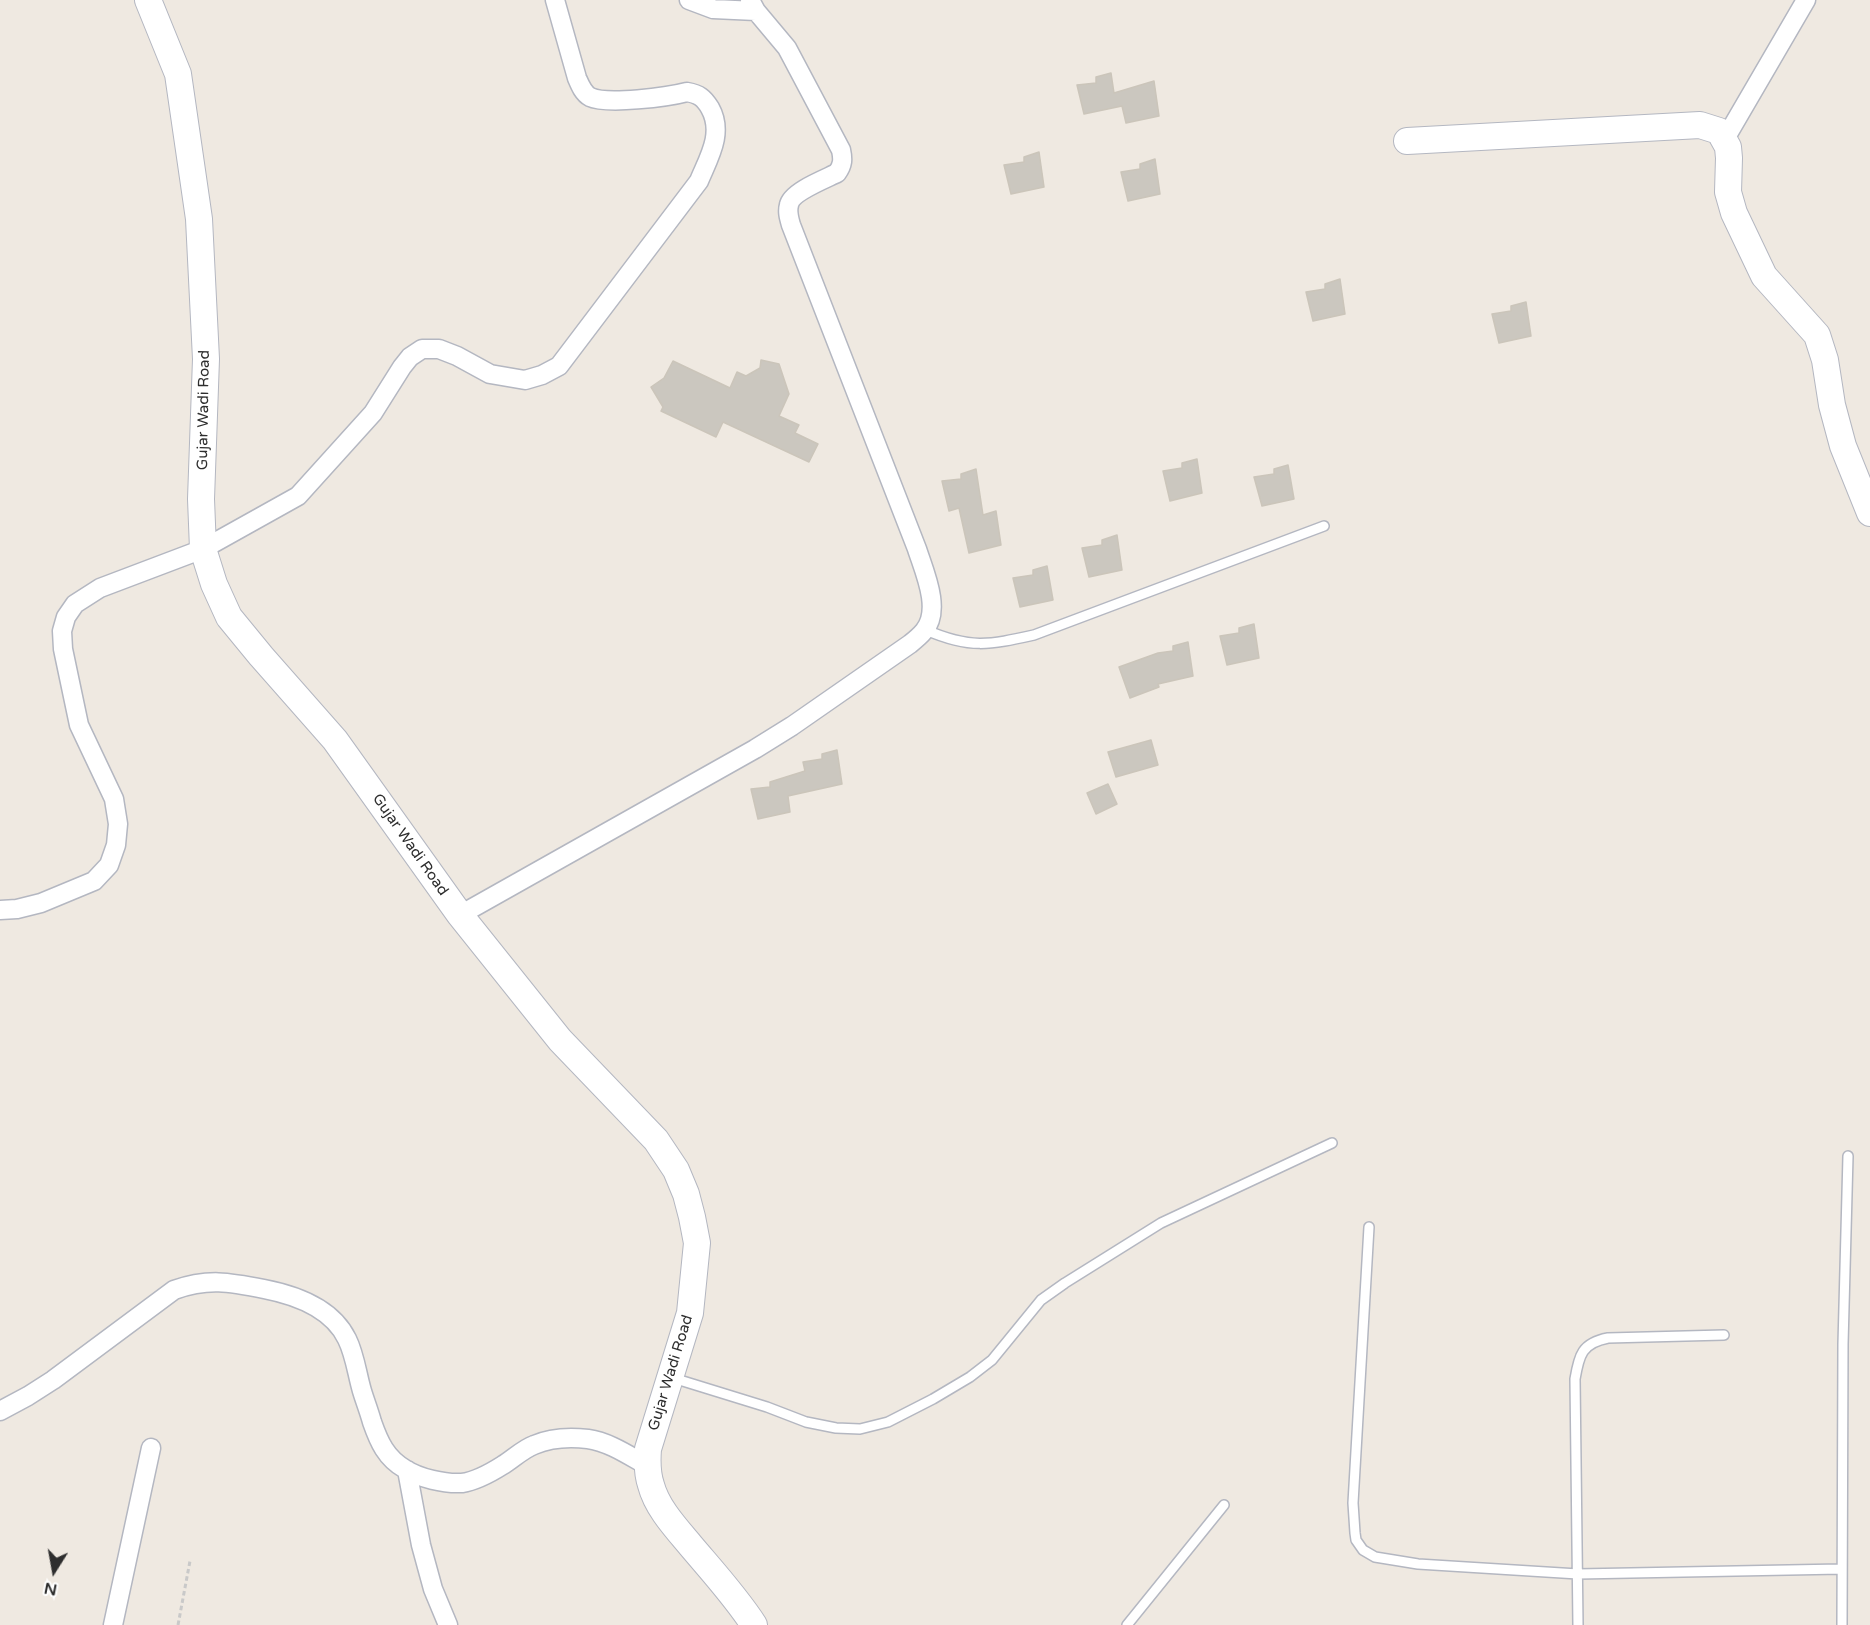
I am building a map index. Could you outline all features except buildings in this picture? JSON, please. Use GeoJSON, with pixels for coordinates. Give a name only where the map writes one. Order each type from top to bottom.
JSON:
{"type":"FeatureCollection","features":[{"type":"Feature","properties":{"kind":"street","name":"Gujar Wadi Road"},"geometry":{"type":"LineString","coordinates":[[148,0],[178,74],[199,219],[206,359],[201,499],[203,549],[214,584],[229,616],[335,740],[460,915],[560,1040],[656,1140],[676,1170],[686,1194],[697,1243],[690,1313],[648,1449],[646,1465],[651,1487],[659,1505],[742,1606],[754,1625]]}},
{"type":"Feature","properties":{"kind":"street"},"geometry":{"type":"LineString","coordinates":[[0,910],[17,909],[41,903],[94,881],[109,865],[116,845],[118,824],[114,799],[80,725],[65,660],[62,631],[66,617],[75,604],[100,588],[203,549],[298,496],[373,413],[410,357],[422,349],[439,349],[490,374],[525,380],[542,375],[559,366],[699,181],[713,146],[717,126],[714,115],[702,97],[687,92],[605,101],[588,96],[577,78],[555,0]]}},
{"type":"Feature","properties":{"kind":"street"},"geometry":{"type":"LineString","coordinates":[[460,915],[792,726],[910,644],[926,630],[931,617],[931,592],[921,560],[788,215],[789,203],[795,194],[837,173],[842,163],[841,150],[787,48],[753,6],[713,9],[689,0]]}},
{"type":"Feature","properties":{"kind":"street"},"geometry":{"type":"LineString","coordinates":[[1725,139],[1806,0]]}},
{"type":"Feature","properties":{"kind":"street"},"geometry":{"type":"LineString","coordinates":[[1407,141],[1700,125],[1719,131],[1725,139],[1729,158],[1728,192],[1734,213],[1764,276],[1817,335],[1825,360],[1832,405],[1843,446],[1870,513]]}},
{"type":"Feature","properties":{"kind":"street"},"geometry":{"type":"LineString","coordinates":[[0,1411],[52,1380],[174,1290],[193,1283],[211,1281],[272,1291],[304,1301],[323,1311],[336,1323],[346,1337],[354,1358],[362,1392],[378,1440],[390,1459],[407,1470],[428,1478],[462,1483],[488,1473],[532,1445],[558,1439],[603,1442],[646,1465]]}},
{"type":"Feature","properties":{"kind":"street"},"geometry":{"type":"LineString","coordinates":[[113,1625],[151,1448]]}},
{"type":"Feature","properties":{"kind":"street"},"geometry":{"type":"LineString","coordinates":[[407,1470],[421,1545],[430,1578],[448,1625]]}},
{"type":"Feature","properties":{"kind":"lane"},"geometry":{"type":"LineString","coordinates":[[926,630],[948,639],[972,644],[996,644],[1034,636],[1324,526]]}},
{"type":"Feature","properties":{"kind":"lane"},"geometry":{"type":"LineString","coordinates":[[670,1378],[767,1407],[806,1422],[836,1428],[860,1429],[888,1422],[970,1377],[992,1360],[1041,1300],[1065,1282],[1161,1223],[1332,1143]]}},
{"type":"Feature","properties":{"kind":"lane"},"geometry":{"type":"LineString","coordinates":[[1842,1625],[1843,1344],[1848,1156]]}},
{"type":"Feature","properties":{"kind":"lane"},"geometry":{"type":"LineString","coordinates":[[1369,1227],[1353,1503],[1356,1540],[1363,1550],[1375,1557],[1409,1563],[1578,1574],[1841,1569]]}},
{"type":"Feature","properties":{"kind":"lane"},"geometry":{"type":"LineString","coordinates":[[1578,1625],[1575,1379],[1578,1360],[1585,1347],[1594,1341],[1608,1338],[1724,1335]]}},
{"type":"Feature","properties":{"kind":"lane"},"geometry":{"type":"LineString","coordinates":[[1127,1625],[1224,1505]]}},
{"type":"Feature","properties":{"kind":"path"},"geometry":{"type":"LineString","coordinates":[[178,1625],[190,1561]]}}]}
